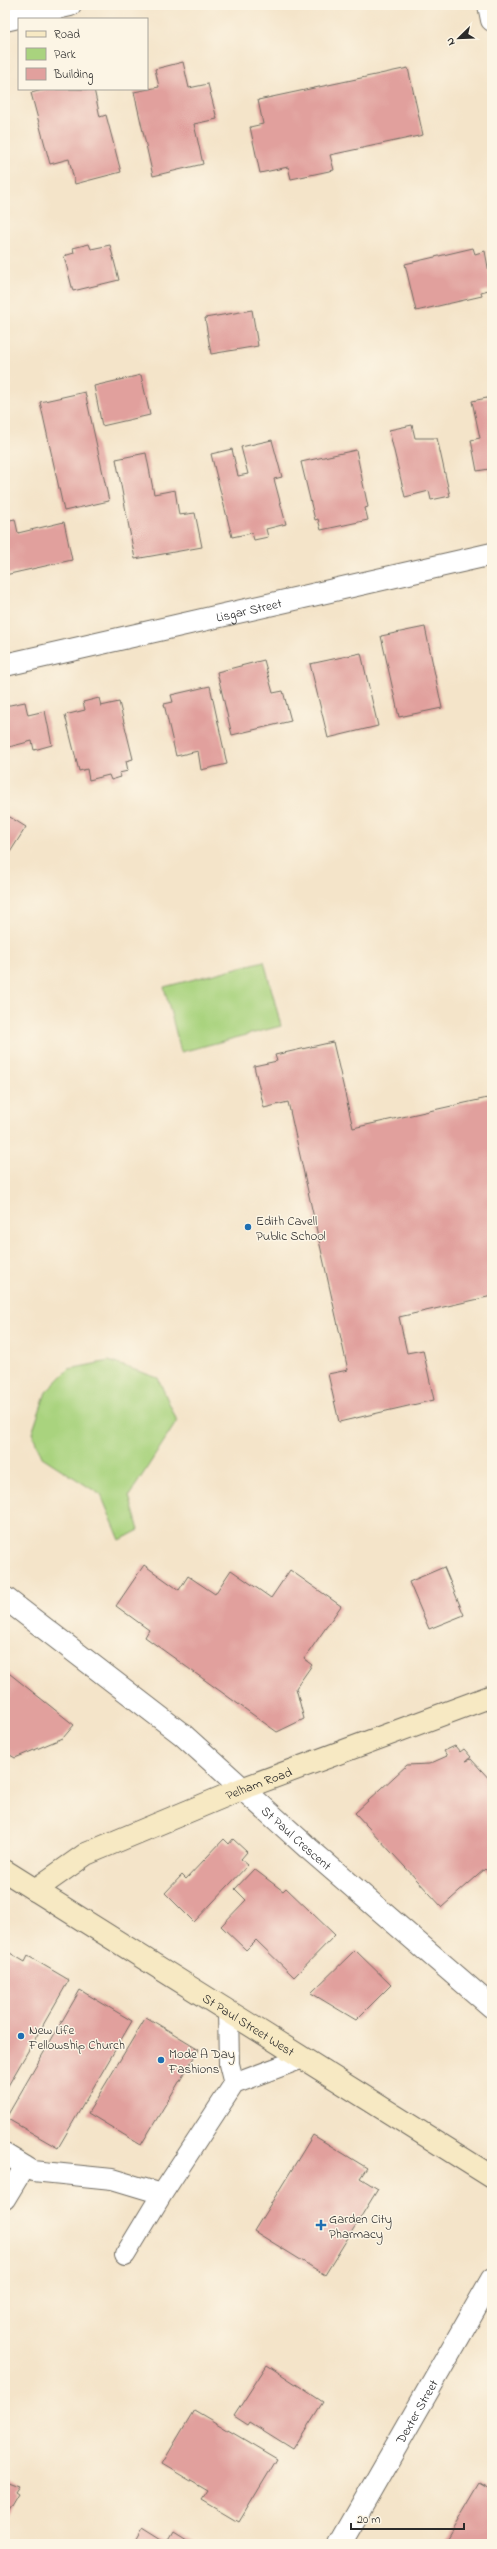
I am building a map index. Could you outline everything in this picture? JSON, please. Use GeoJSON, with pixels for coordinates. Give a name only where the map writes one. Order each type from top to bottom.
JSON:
{"type":"FeatureCollection","features":[{"type":"Feature","properties":{"kind":"main road","name":"Pelham Road"},"geometry":{"type":"LineString","coordinates":[[34,1890],[86,1854],[244,1788],[492,1696]]}},
{"type":"Feature","properties":{"kind":"main road","name":"St Paul Street West"},"geometry":{"type":"LineString","coordinates":[[5,1871],[492,2177]]}},
{"type":"Feature","properties":{"kind":"street"},"geometry":{"type":"LineString","coordinates":[[5,20],[70,5]]}},
{"type":"Feature","properties":{"kind":"street"},"geometry":{"type":"LineString","coordinates":[[488,5],[492,20]]}},
{"type":"Feature","properties":{"kind":"street","name":"Lisgar Street"},"geometry":{"type":"LineString","coordinates":[[5,665],[492,554]]}},
{"type":"Feature","properties":{"kind":"street","name":"St Paul Crescent"},"geometry":{"type":"LineString","coordinates":[[5,1598],[183,1735],[244,1788],[308,1848],[492,2007]]}},
{"type":"Feature","properties":{"kind":"street","name":"Dexter Street"},"geometry":{"type":"LineString","coordinates":[[340,2544],[492,2279]]}},
{"type":"Feature","properties":{"kind":"lane"},"geometry":{"type":"LineString","coordinates":[[228,2011],[229,2064],[234,2084]]}},
{"type":"Feature","properties":{"kind":"lane"},"geometry":{"type":"LineString","coordinates":[[125,2255],[162,2194],[234,2084],[303,2058]]}},
{"type":"Feature","properties":{"kind":"lane"},"geometry":{"type":"LineString","coordinates":[[5,2154],[33,2171],[112,2179],[162,2194]]}},
{"type":"Feature","properties":{"kind":"lane"},"geometry":{"type":"LineString","coordinates":[[5,2199],[25,2166]]}},
{"type":"Feature","properties":{"kind":"green space"},"geometry":{"type":"Polygon","coordinates":[[[264,961],[281,1026],[181,1052],[164,987],[264,961]]]}},
{"type":"Feature","properties":{"kind":"green space"},"geometry":{"type":"Polygon","coordinates":[[[109,1361],[158,1378],[177,1421],[129,1496],[139,1530],[120,1540],[101,1495],[42,1457],[32,1433],[46,1392],[69,1369],[109,1361]]]}},
{"type":"Feature","properties":{"kind":"building"},"geometry":{"type":"Polygon","coordinates":[[[183,62],[189,88],[208,84],[217,119],[194,124],[203,164],[153,176],[134,92],[159,87],[155,69],[183,62]]]}},
{"type":"Feature","properties":{"kind":"building"},"geometry":{"type":"Polygon","coordinates":[[[408,68],[423,135],[330,155],[334,170],[291,179],[288,167],[260,173],[250,127],[263,124],[258,100],[408,68]]]}},
{"type":"Feature","properties":{"kind":"building"},"geometry":{"type":"Polygon","coordinates":[[[42,90],[94,90],[100,117],[106,115],[121,172],[75,184],[69,159],[50,164],[31,93],[42,90]]]}},
{"type":"Feature","properties":{"kind":"building"},"geometry":{"type":"Polygon","coordinates":[[[89,244],[91,249],[110,245],[119,280],[73,291],[64,256],[74,253],[73,248],[89,244]]]}},
{"type":"Feature","properties":{"kind":"building"},"geometry":{"type":"Polygon","coordinates":[[[473,248],[475,254],[485,251],[492,289],[481,292],[482,296],[416,311],[405,264],[473,248]]]}},
{"type":"Feature","properties":{"kind":"building"},"geometry":{"type":"Polygon","coordinates":[[[252,310],[258,346],[211,354],[205,318],[252,310]]]}},
{"type":"Feature","properties":{"kind":"building"},"geometry":{"type":"Polygon","coordinates":[[[141,375],[150,415],[102,426],[94,386],[141,375]]]}},
{"type":"Feature","properties":{"kind":"building"},"geometry":{"type":"Polygon","coordinates":[[[85,392],[109,501],[64,511],[40,402],[85,392]]]}},
{"type":"Feature","properties":{"kind":"building"},"geometry":{"type":"Polygon","coordinates":[[[492,397],[491,482],[489,469],[477,471],[471,440],[480,438],[472,401],[492,397]]]}},
{"type":"Feature","properties":{"kind":"building"},"geometry":{"type":"Polygon","coordinates":[[[412,425],[415,438],[437,438],[450,496],[431,500],[429,491],[405,497],[389,430],[412,425]]]}},
{"type":"Feature","properties":{"kind":"building"},"geometry":{"type":"Polygon","coordinates":[[[272,440],[282,477],[274,479],[286,524],[266,529],[268,537],[254,540],[252,533],[232,537],[211,454],[232,449],[238,476],[248,474],[241,447],[272,440]]]}},
{"type":"Feature","properties":{"kind":"building"},"geometry":{"type":"Polygon","coordinates":[[[356,450],[368,507],[365,508],[368,520],[321,530],[318,519],[315,520],[301,462],[356,450]]]}},
{"type":"Feature","properties":{"kind":"building"},"geometry":{"type":"Polygon","coordinates":[[[146,453],[154,494],[175,490],[179,515],[195,513],[202,547],[135,559],[116,459],[146,453]]]}},
{"type":"Feature","properties":{"kind":"building"},"geometry":{"type":"Polygon","coordinates":[[[15,519],[18,533],[64,522],[72,560],[5,575],[5,521],[15,519]]]}},
{"type":"Feature","properties":{"kind":"building"},"geometry":{"type":"Polygon","coordinates":[[[425,627],[442,708],[399,717],[381,636],[425,627]]]}},
{"type":"Feature","properties":{"kind":"building"},"geometry":{"type":"Polygon","coordinates":[[[361,653],[378,726],[328,738],[310,664],[361,653]]]}},
{"type":"Feature","properties":{"kind":"building"},"geometry":{"type":"Polygon","coordinates":[[[264,660],[273,693],[283,691],[291,721],[232,735],[217,672],[264,660]]]}},
{"type":"Feature","properties":{"kind":"building"},"geometry":{"type":"Polygon","coordinates":[[[210,686],[227,764],[201,770],[198,751],[176,756],[164,704],[173,702],[171,695],[210,686]]]}},
{"type":"Feature","properties":{"kind":"building"},"geometry":{"type":"Polygon","coordinates":[[[99,698],[101,706],[119,702],[133,759],[126,761],[128,771],[119,773],[121,777],[111,780],[109,775],[89,780],[87,769],[79,771],[65,715],[85,710],[83,702],[99,698]]]}},
{"type":"Feature","properties":{"kind":"building"},"geometry":{"type":"Polygon","coordinates":[[[25,702],[28,715],[45,711],[52,745],[34,750],[32,741],[5,748],[5,706],[25,702]]]}},
{"type":"Feature","properties":{"kind":"building"},"geometry":{"type":"Polygon","coordinates":[[[5,814],[26,827],[7,857],[5,856],[5,814]]]}},
{"type":"Feature","properties":{"kind":"building"},"geometry":{"type":"Polygon","coordinates":[[[333,1042],[353,1128],[492,1097],[492,1296],[399,1317],[407,1353],[423,1350],[434,1400],[339,1422],[328,1374],[348,1370],[288,1102],[264,1108],[254,1066],[277,1061],[275,1055],[333,1042]]]}},
{"type":"Feature","properties":{"kind":"building"},"geometry":{"type":"Polygon","coordinates":[[[144,1565],[179,1590],[188,1576],[215,1594],[231,1570],[271,1598],[290,1570],[341,1606],[304,1659],[312,1665],[296,1688],[304,1719],[277,1732],[145,1637],[149,1630],[116,1606],[144,1565]]]}},
{"type":"Feature","properties":{"kind":"building"},"geometry":{"type":"Polygon","coordinates":[[[444,1567],[464,1615],[429,1629],[409,1582],[444,1567]]]}},
{"type":"Feature","properties":{"kind":"building"},"geometry":{"type":"Polygon","coordinates":[[[5,1670],[74,1725],[63,1738],[15,1758],[5,1752],[5,1670]]]}},
{"type":"Feature","properties":{"kind":"building"},"geometry":{"type":"Polygon","coordinates":[[[455,1746],[460,1752],[464,1749],[471,1757],[466,1761],[471,1759],[492,1782],[492,1870],[489,1873],[485,1869],[442,1907],[355,1813],[407,1765],[429,1764],[447,1756],[444,1751],[455,1746]]]}},
{"type":"Feature","properties":{"kind":"building"},"geometry":{"type":"Polygon","coordinates":[[[224,1839],[229,1844],[233,1839],[247,1852],[241,1859],[248,1865],[194,1922],[165,1893],[182,1875],[186,1879],[224,1839]]]}},
{"type":"Feature","properties":{"kind":"building"},"geometry":{"type":"Polygon","coordinates":[[[254,1869],[283,1891],[286,1888],[335,1935],[294,1977],[256,1940],[246,1950],[221,1926],[246,1900],[235,1889],[254,1869]]]}},
{"type":"Feature","properties":{"kind":"building","name":"New Life Fellowship Church"},"geometry":{"type":"Polygon","coordinates":[[[5,1950],[25,1962],[28,1956],[69,1980],[5,2091],[5,1950]]]}},
{"type":"Feature","properties":{"kind":"building"},"geometry":{"type":"Polygon","coordinates":[[[355,1950],[391,1985],[356,2020],[311,1993],[355,1950]]]}},
{"type":"Feature","properties":{"kind":"building"},"geometry":{"type":"Polygon","coordinates":[[[80,1990],[132,2021],[58,2148],[6,2118],[80,1990]]]}},
{"type":"Feature","properties":{"kind":"building"},"geometry":{"type":"Polygon","coordinates":[[[146,2017],[199,2049],[141,2145],[88,2113],[146,2017]]]}},
{"type":"Feature","properties":{"kind":"building"},"geometry":{"type":"Polygon","coordinates":[[[313,2135],[367,2168],[360,2178],[378,2189],[325,2275],[254,2231],[313,2135]]]}},
{"type":"Feature","properties":{"kind":"building"},"geometry":{"type":"Polygon","coordinates":[[[267,2365],[323,2402],[293,2449],[250,2422],[248,2425],[234,2416],[267,2365]]]}},
{"type":"Feature","properties":{"kind":"building"},"geometry":{"type":"Polygon","coordinates":[[[194,2410],[277,2459],[239,2522],[202,2500],[208,2491],[162,2464],[194,2410]]]}},
{"type":"Feature","properties":{"kind":"building"},"geometry":{"type":"Polygon","coordinates":[[[5,2481],[19,2486],[15,2492],[18,2494],[5,2516],[5,2481]]]}},
{"type":"Feature","properties":{"kind":"building"},"geometry":{"type":"Polygon","coordinates":[[[480,2483],[492,2490],[492,2544],[444,2544],[480,2483]]]}},
{"type":"Feature","properties":{"kind":"building"},"geometry":{"type":"Polygon","coordinates":[[[143,2528],[167,2543],[174,2531],[195,2544],[134,2544],[143,2528]]]}},
{"type":"Feature","properties":{"kind":"place","name":"Edith Cavell Public School"},"geometry":{"type":"Point","coordinates":[248,1227]}},
{"type":"Feature","properties":{"kind":"place","name":"New Life Fellowship Church"},"geometry":{"type":"Point","coordinates":[21,2036]}},
{"type":"Feature","properties":{"kind":"place","name":"Mode A Day Fashions"},"geometry":{"type":"Point","coordinates":[161,2060]}},
{"type":"Feature","properties":{"kind":"place","name":"Garden City Pharmacy"},"geometry":{"type":"Point","coordinates":[321,2225]}}]}
